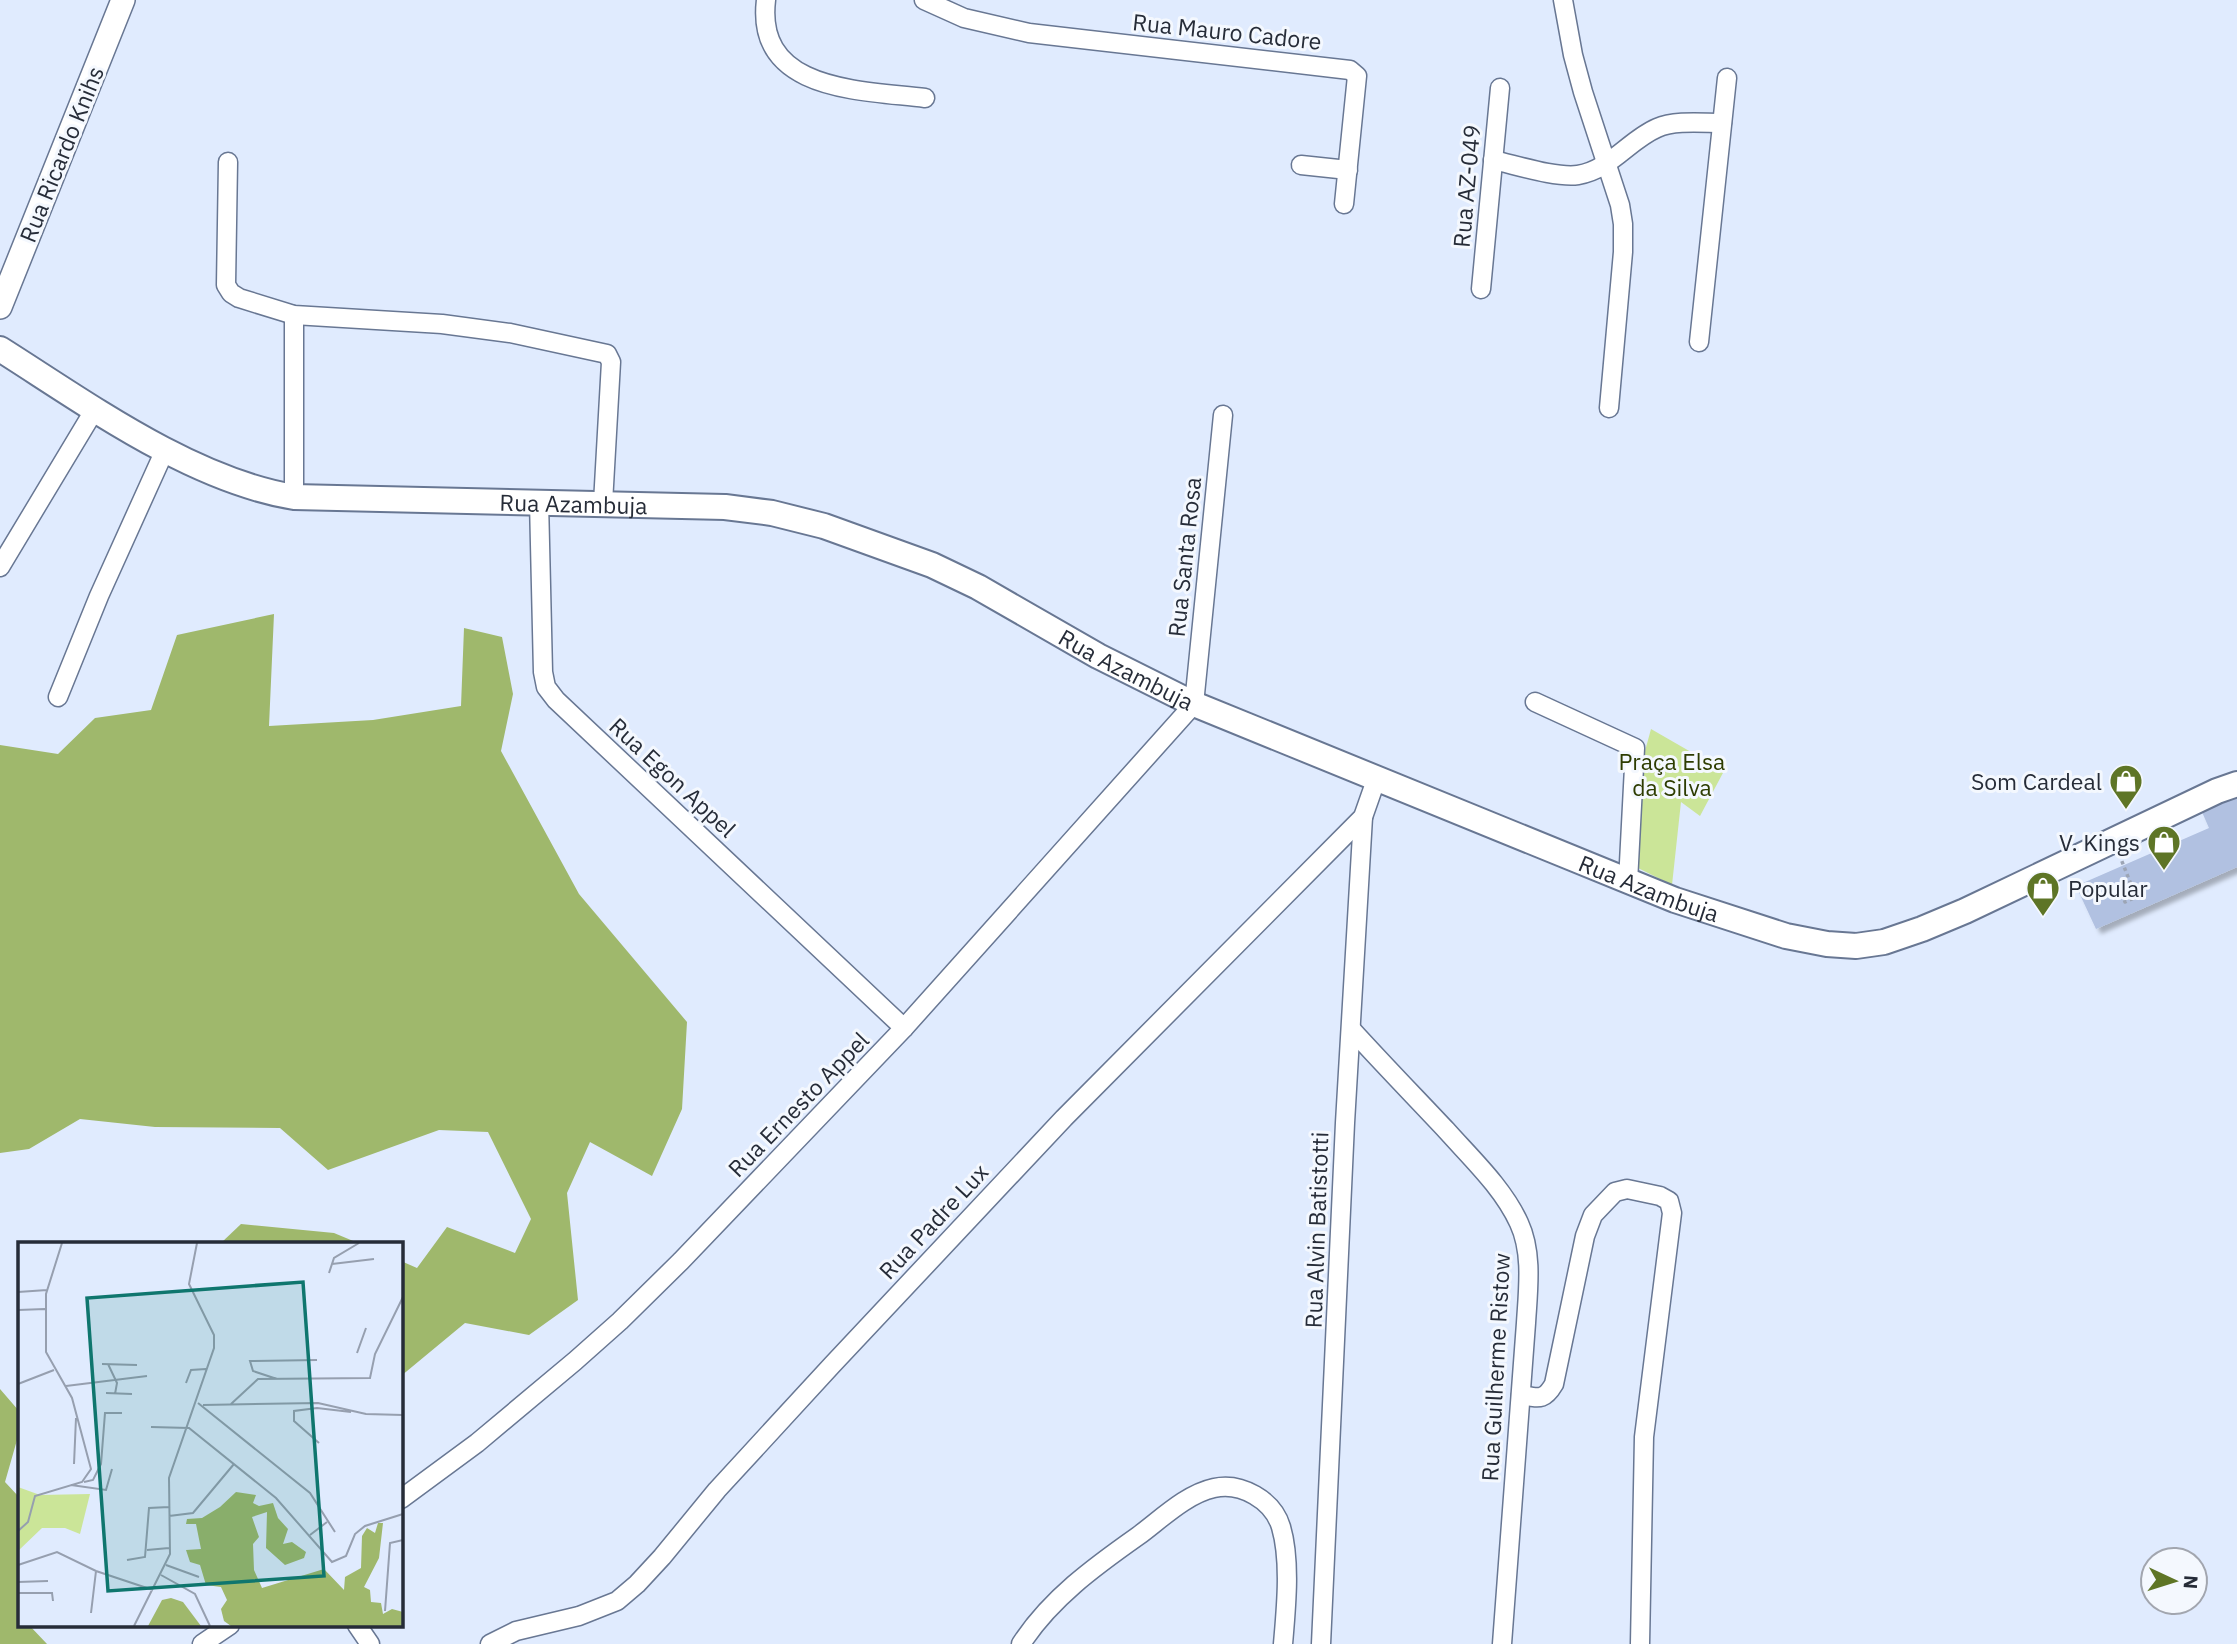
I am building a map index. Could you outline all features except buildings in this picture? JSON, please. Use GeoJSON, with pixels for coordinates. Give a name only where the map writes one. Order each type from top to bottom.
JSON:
{"type":"FeatureCollection","features":[{"type":"Feature","properties":{"kind":"main road","name":"Rua Azambuja"},"geometry":{"type":"LineString","coordinates":[[0,349],[165,450],[248,487],[294,497],[725,507],[772,513],[824,526],[932,565],[978,587],[1098,656],[1194,704],[1376,780],[1711,913],[1786,936],[1827,944],[1856,946],[1884,942],[1965,911],[2217,791],[2237,784]]}},
{"type":"Feature","properties":{"kind":"street","name":"Rua Ricardo Knihs"},"geometry":{"type":"LineString","coordinates":[[0,307],[123,0]]}},
{"type":"Feature","properties":{"kind":"street"},"geometry":{"type":"LineString","coordinates":[[766,0],[764,19],[769,37],[778,55],[790,68],[807,78],[838,87],[925,98]]}},
{"type":"Feature","properties":{"kind":"street","name":"Rua Mauro Cadore"},"geometry":{"type":"LineString","coordinates":[[924,0],[964,18],[1029,33],[1350,70],[1357,76],[1344,204]]}},
{"type":"Feature","properties":{"kind":"street"},"geometry":{"type":"LineString","coordinates":[[1563,0],[1576,67],[1620,205],[1623,224],[1623,252],[1609,408]]}},
{"type":"Feature","properties":{"kind":"street"},"geometry":{"type":"LineString","coordinates":[[1699,342],[1727,78]]}},
{"type":"Feature","properties":{"kind":"street","name":"Rua AZ-049"},"geometry":{"type":"LineString","coordinates":[[1481,289],[1500,88]]}},
{"type":"Feature","properties":{"kind":"street"},"geometry":{"type":"LineString","coordinates":[[1493,160],[1564,175],[1589,172],[1661,126],[1722,122]]}},
{"type":"Feature","properties":{"kind":"street"},"geometry":{"type":"LineString","coordinates":[[228,162],[226,285],[231,293],[239,298],[294,315],[456,326],[510,333],[607,354],[611,362],[603,503]]}},
{"type":"Feature","properties":{"kind":"street"},"geometry":{"type":"LineString","coordinates":[[1301,166],[1348,170]]}},
{"type":"Feature","properties":{"kind":"street"},"geometry":{"type":"LineString","coordinates":[[294,315],[294,497]]}},
{"type":"Feature","properties":{"kind":"street"},"geometry":{"type":"LineString","coordinates":[[0,567],[95,409]]}},
{"type":"Feature","properties":{"kind":"street","name":"Rua Santa Rosa"},"geometry":{"type":"LineString","coordinates":[[1194,704],[1223,415]]}},
{"type":"Feature","properties":{"kind":"street"},"geometry":{"type":"LineString","coordinates":[[58,697],[99,596],[165,450]]}},
{"type":"Feature","properties":{"kind":"street","name":"Rua Egon Appel"},"geometry":{"type":"LineString","coordinates":[[539,501],[543,672],[546,687],[556,700],[904,1028]]}},
{"type":"Feature","properties":{"kind":"street"},"geometry":{"type":"LineString","coordinates":[[1535,702],[1635,748],[1629,882]]}},
{"type":"Feature","properties":{"kind":"street","name":"Rua Ernesto Appel"},"geometry":{"type":"LineString","coordinates":[[402,1498],[477,1443],[620,1321],[794,1145],[904,1028],[1194,704]]}},
{"type":"Feature","properties":{"kind":"street","name":"Rua Padre Lux"},"geometry":{"type":"LineString","coordinates":[[490,1644],[516,1632],[579,1616],[617,1601],[637,1584],[717,1490],[1027,1157],[1363,817],[1376,780]]}},
{"type":"Feature","properties":{"kind":"street","name":"Rua Alvin Batistotti"},"geometry":{"type":"LineString","coordinates":[[1321,1644],[1344,1136],[1363,817]]}},
{"type":"Feature","properties":{"kind":"street","name":"Rua Guilherme Ristow"},"geometry":{"type":"LineString","coordinates":[[1352,1030],[1475,1162],[1501,1194],[1520,1223],[1526,1247],[1529,1272],[1502,1644]]}},
{"type":"Feature","properties":{"kind":"street"},"geometry":{"type":"LineString","coordinates":[[1521,1395],[1540,1398],[1548,1394],[1554,1384],[1593,1215],[1615,1192],[1628,1189],[1660,1196],[1669,1201],[1672,1213],[1644,1437],[1640,1644]]}},
{"type":"Feature","properties":{"kind":"street"},"geometry":{"type":"LineString","coordinates":[[1021,1644],[1034,1624],[1055,1601],[1129,1542],[1191,1498],[1214,1488],[1236,1487],[1255,1494],[1269,1507],[1281,1525],[1286,1562],[1283,1644]]}},
{"type":"Feature","properties":{"kind":"street"},"geometry":{"type":"LineString","coordinates":[[202,1644],[229,1626]]}},
{"type":"Feature","properties":{"kind":"street"},"geometry":{"type":"LineString","coordinates":[[358,1626],[370,1644]]}},
{"type":"Feature","properties":{"kind":"path"},"geometry":{"type":"LineString","coordinates":[[2120,887],[2125,902],[2136,897],[2123,865]]}},
{"type":"Feature","properties":{"kind":"green space"},"geometry":{"type":"Polygon","coordinates":[[[274,614],[269,726],[373,720],[461,706],[464,628],[502,637],[513,694],[501,751],[579,894],[687,1022],[682,1109],[652,1176],[590,1142],[567,1193],[578,1300],[529,1335],[465,1323],[402,1375],[402,1261],[417,1268],[447,1227],[515,1253],[531,1219],[488,1132],[439,1130],[328,1170],[280,1128],[155,1127],[80,1119],[29,1149],[0,1153],[0,745],[58,754],[95,718],[151,710],[177,635],[274,614]]]}},
{"type":"Feature","properties":{"kind":"green space","name":"Praça Elsa da Silva"},"geometry":{"type":"Polygon","coordinates":[[[1651,729],[1724,771],[1700,816],[1681,802],[1672,885],[1638,868],[1642,762],[1651,729]]]}},
{"type":"Feature","properties":{"kind":"green space"},"geometry":{"type":"Polygon","coordinates":[[[241,1224],[334,1233],[356,1242],[222,1242],[241,1224]]]}},
{"type":"Feature","properties":{"kind":"green space"},"geometry":{"type":"Polygon","coordinates":[[[0,1389],[18,1410],[18,1436],[5,1482],[18,1496],[18,1626],[30,1626],[47,1644],[0,1644],[0,1389]]]}},
{"type":"Feature","properties":{"kind":"place","name":"Som Cardeal"},"geometry":{"type":"Point","coordinates":[2126,811]}},
{"type":"Feature","properties":{"kind":"place","name":"V. Kings"},"geometry":{"type":"Point","coordinates":[2164,872]}},
{"type":"Feature","properties":{"kind":"place","name":"Popular"},"geometry":{"type":"Point","coordinates":[2043,918]}}]}
